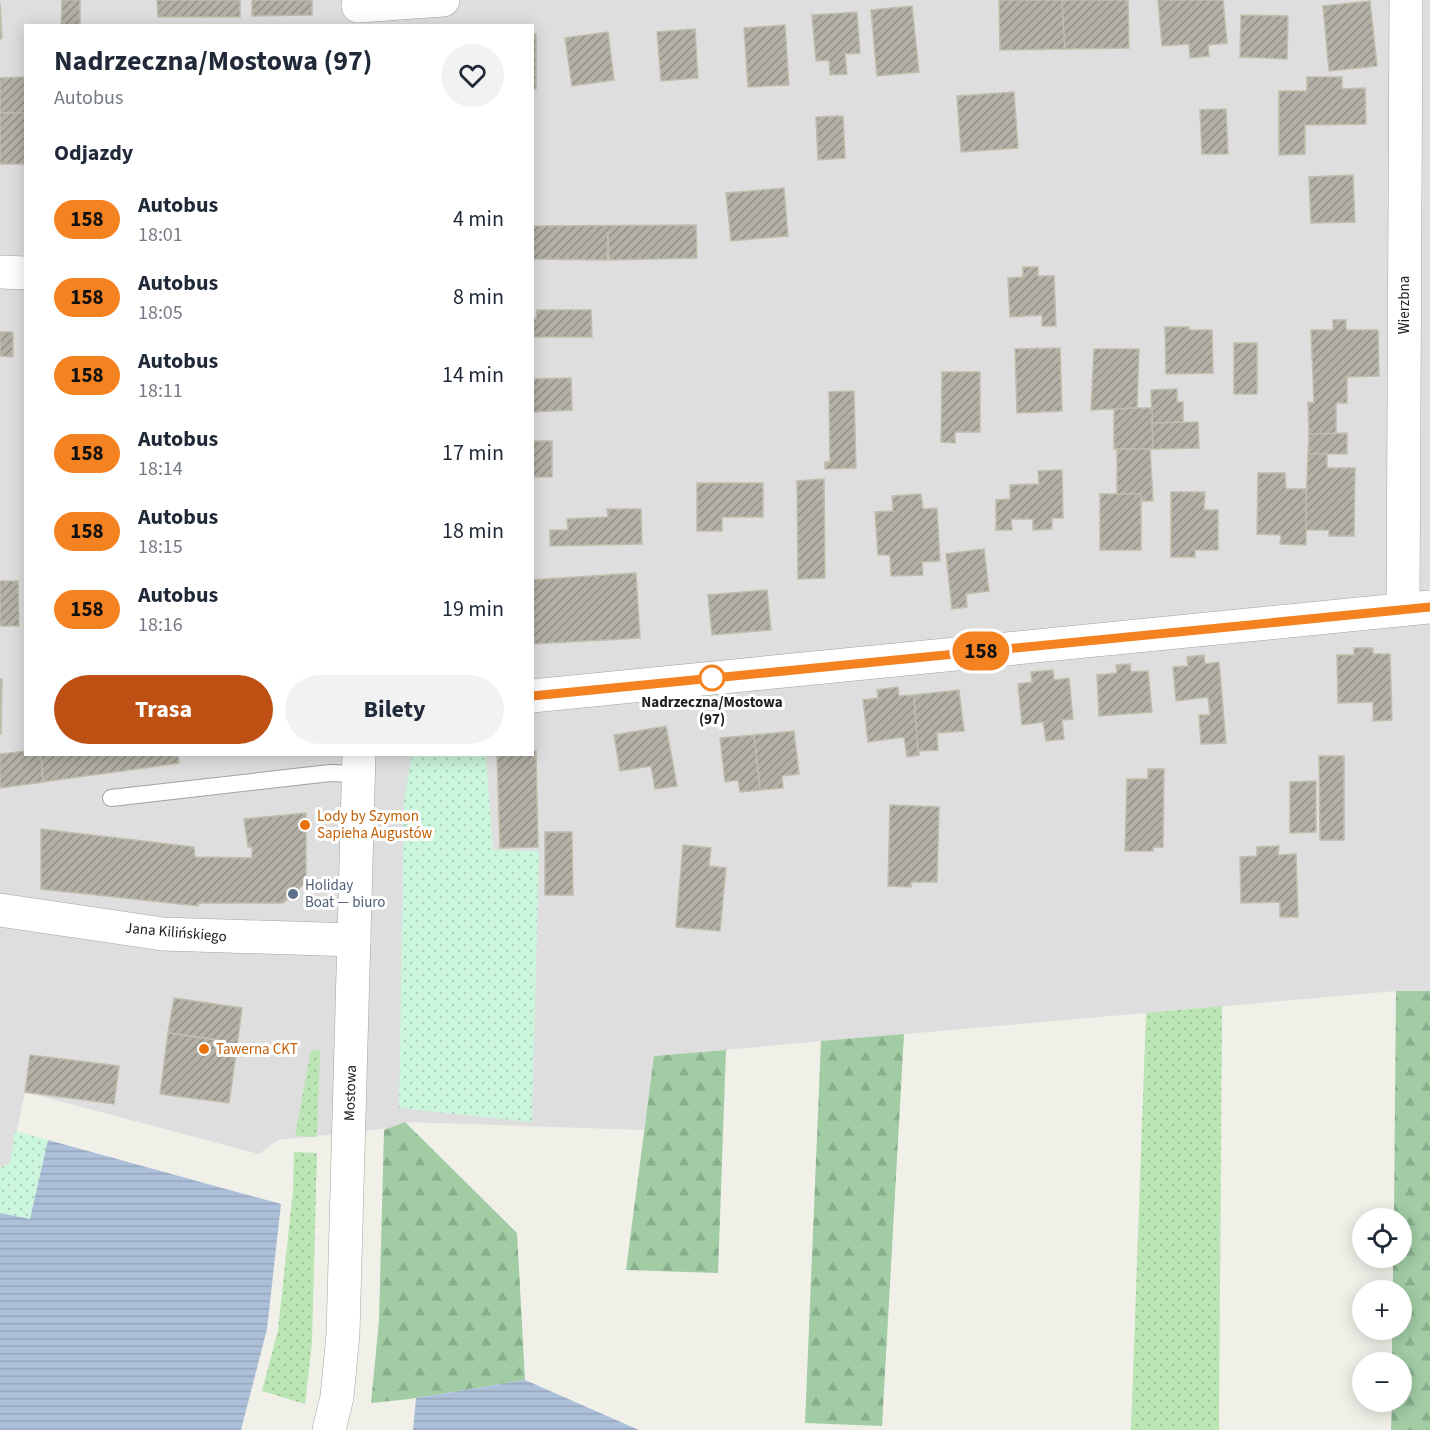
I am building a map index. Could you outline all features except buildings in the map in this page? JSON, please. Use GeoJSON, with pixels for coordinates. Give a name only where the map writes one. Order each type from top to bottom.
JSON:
{"type":"FeatureCollection","features":[{"type":"Feature","properties":{"kind":"street"},"geometry":{"type":"LineString","coordinates":[[358,11],[443,0]]}},
{"type":"Feature","properties":{"kind":"street","name":"Wierzbna"},"geometry":{"type":"LineString","coordinates":[[1406,0],[1416,608]]}},
{"type":"Feature","properties":{"kind":"street"},"geometry":{"type":"LineString","coordinates":[[0,272],[24,273]]}},
{"type":"Feature","properties":{"kind":"street"},"geometry":{"type":"LineString","coordinates":[[534,696],[1416,608]]}},
{"type":"Feature","properties":{"kind":"street","name":"Mostowa"},"geometry":{"type":"LineString","coordinates":[[329,1430],[337,1397],[343,1334],[358,764]]}},
{"type":"Feature","properties":{"kind":"street","name":"Jana Kilińskiego"},"geometry":{"type":"LineString","coordinates":[[0,910],[163,934],[354,940]]}},
{"type":"Feature","properties":{"kind":"lane"},"geometry":{"type":"LineString","coordinates":[[111,798],[330,773],[358,764]]}},
{"type":"Feature","properties":{"kind":"shaded area"},"geometry":{"type":"Polygon","coordinates":[[[0,0],[1430,0],[1430,991],[1396,991],[655,1056],[644,1130],[405,1122],[392,1128],[278,1140],[259,1154],[25,1092],[10,1163],[0,1168],[0,0]]]}},
{"type":"Feature","properties":{"kind":"green space"},"geometry":{"type":"Polygon","coordinates":[[[412,756],[486,756],[493,850],[539,851],[532,1122],[399,1108],[404,799],[412,756]]]}},
{"type":"Feature","properties":{"kind":"green space"},"geometry":{"type":"Polygon","coordinates":[[[1396,991],[1430,991],[1430,1430],[1391,1430],[1392,1412],[1412,1412],[1412,1352],[1392,1352],[1392,1340],[1412,1340],[1412,1280],[1393,1280],[1393,1268],[1412,1268],[1412,1208],[1394,1208],[1396,991]]]}},
{"type":"Feature","properties":{"kind":"green space"},"geometry":{"type":"Polygon","coordinates":[[[1222,1006],[1219,1430],[1131,1430],[1146,1013],[1222,1006]]]}},
{"type":"Feature","properties":{"kind":"green space"},"geometry":{"type":"Polygon","coordinates":[[[904,1034],[882,1426],[805,1423],[821,1041],[904,1034]]]}},
{"type":"Feature","properties":{"kind":"green space"},"geometry":{"type":"Polygon","coordinates":[[[311,1050],[320,1051],[317,1137],[295,1136],[311,1050]]]}},
{"type":"Feature","properties":{"kind":"green space"},"geometry":{"type":"Polygon","coordinates":[[[726,1050],[718,1273],[626,1270],[654,1056],[726,1050]]]}},
{"type":"Feature","properties":{"kind":"green space"},"geometry":{"type":"Polygon","coordinates":[[[405,1122],[517,1233],[525,1380],[410,1399],[371,1403],[379,1321],[384,1130],[405,1122]]]}},
{"type":"Feature","properties":{"kind":"green space"},"geometry":{"type":"Polygon","coordinates":[[[15,1131],[48,1140],[30,1219],[0,1213],[0,1168],[10,1163],[15,1131]]]}},
{"type":"Feature","properties":{"kind":"green space"},"geometry":{"type":"Polygon","coordinates":[[[294,1152],[317,1153],[312,1343],[305,1404],[262,1391],[278,1330],[293,1191],[294,1152]]]}},
{"type":"Feature","properties":{"kind":"water"},"geometry":{"type":"Polygon","coordinates":[[[48,1140],[281,1204],[267,1329],[241,1430],[0,1430],[0,1213],[30,1219],[48,1140]]]}},
{"type":"Feature","properties":{"kind":"water"},"geometry":{"type":"Polygon","coordinates":[[[525,1380],[639,1430],[413,1430],[416,1398],[525,1380]]]}},
{"type":"Feature","properties":{"kind":"bus line","name":"158"},"geometry":{"type":"LineString","coordinates":[[534,696],[1430,607]]}},
{"type":"Feature","properties":{"kind":"place","name":"Nadrzeczna/Mostowa (97)"},"geometry":{"type":"Point","coordinates":[712,678]}},
{"type":"Feature","properties":{"kind":"place","name":"Lody by Szymon Sapieha Augustów"},"geometry":{"type":"Point","coordinates":[305,825]}},
{"type":"Feature","properties":{"kind":"place","name":"Holiday Boat — biuro"},"geometry":{"type":"Point","coordinates":[293,894]}},
{"type":"Feature","properties":{"kind":"place","name":"Tawerna CKT"},"geometry":{"type":"Point","coordinates":[204,1049]}}]}
